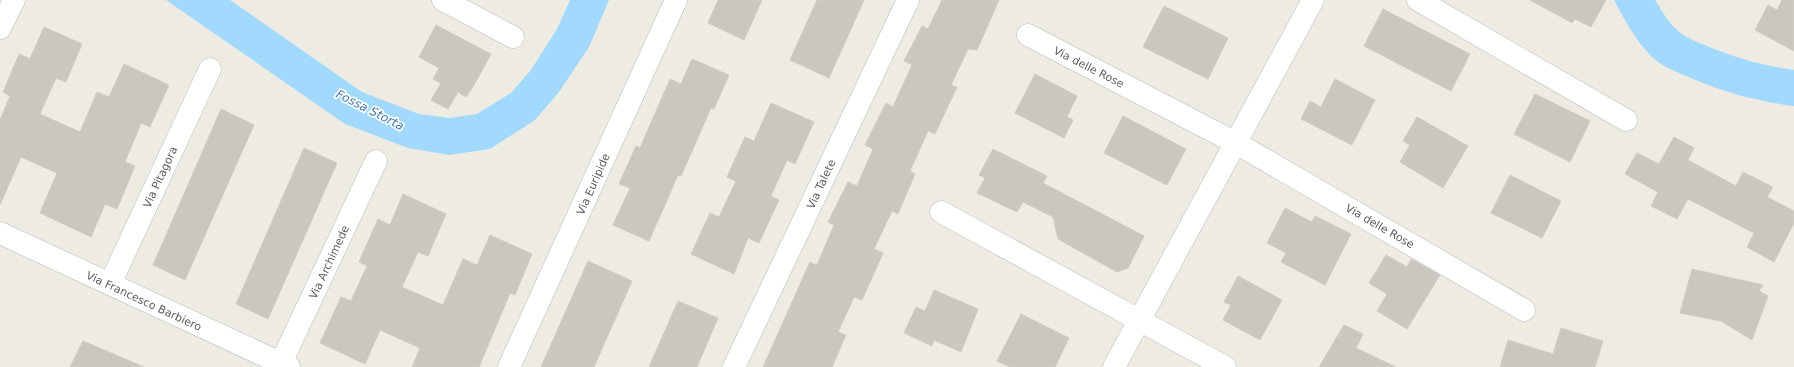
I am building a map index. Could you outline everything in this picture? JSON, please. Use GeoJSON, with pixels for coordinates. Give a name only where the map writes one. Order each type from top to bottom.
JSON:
{"type":"FeatureCollection","features":[{"type":"Feature","properties":{"kind":"street"},"geometry":{"type":"LineString","coordinates":[[0,28],[14,0]]}},
{"type":"Feature","properties":{"kind":"street"},"geometry":{"type":"LineString","coordinates":[[443,0],[512,37]]}},
{"type":"Feature","properties":{"kind":"street","name":"Via Euripide"},"geometry":{"type":"LineString","coordinates":[[510,367],[676,0]]}},
{"type":"Feature","properties":{"kind":"street","name":"Via Talete"},"geometry":{"type":"LineString","coordinates":[[734,367],[908,0]]}},
{"type":"Feature","properties":{"kind":"street"},"geometry":{"type":"LineString","coordinates":[[1114,367],[1313,0]]}},
{"type":"Feature","properties":{"kind":"street"},"geometry":{"type":"LineString","coordinates":[[1418,0],[1626,120]]}},
{"type":"Feature","properties":{"kind":"street","name":"Via delle Rose"},"geometry":{"type":"LineString","coordinates":[[1028,35],[1236,142],[1524,310]]}},
{"type":"Feature","properties":{"kind":"street","name":"Via Pitagora"},"geometry":{"type":"LineString","coordinates":[[110,284],[210,69]]}},
{"type":"Feature","properties":{"kind":"street","name":"Via Archimede"},"geometry":{"type":"LineString","coordinates":[[285,365],[376,161]]}},
{"type":"Feature","properties":{"kind":"street"},"geometry":{"type":"LineString","coordinates":[[941,212],[1225,367]]}},
{"type":"Feature","properties":{"kind":"street","name":"Via Francesco Barbiero"},"geometry":{"type":"LineString","coordinates":[[0,233],[285,365]]}},
{"type":"Feature","properties":{"kind":"water","name":"Fossa Storta"},"geometry":{"type":"Polygon","coordinates":[[[166,0],[230,0],[362,92],[419,114],[450,118],[477,114],[511,93],[531,70],[557,29],[570,0],[609,0],[589,47],[559,92],[535,120],[490,149],[449,155],[408,148],[345,124],[166,0]]]}},
{"type":"Feature","properties":{"kind":"water"},"geometry":{"type":"Polygon","coordinates":[[[1614,0],[1655,0],[1671,23],[1680,33],[1688,38],[1739,58],[1794,70],[1794,106],[1767,102],[1729,92],[1671,70],[1653,58],[1636,38],[1614,0]]]}},
{"type":"Feature","properties":{"kind":"building"},"geometry":{"type":"Polygon","coordinates":[[[718,0],[762,0],[744,40],[708,23],[718,0]]]}},
{"type":"Feature","properties":{"kind":"building"},"geometry":{"type":"Polygon","coordinates":[[[817,0],[864,0],[829,78],[790,60],[817,0]]]}},
{"type":"Feature","properties":{"kind":"building"},"geometry":{"type":"Polygon","coordinates":[[[942,0],[999,0],[977,50],[968,49],[951,85],[957,87],[935,134],[928,131],[910,171],[915,174],[898,214],[892,211],[874,249],[883,253],[862,300],[854,297],[838,332],[846,335],[832,367],[763,367],[810,262],[817,265],[834,225],[828,222],[848,182],[857,186],[873,149],[865,145],[886,103],[893,107],[912,65],[904,61],[922,26],[928,29],[942,0]]]}},
{"type":"Feature","properties":{"kind":"building"},"geometry":{"type":"Polygon","coordinates":[[[1530,0],[1606,0],[1591,27],[1575,19],[1572,23],[1530,0]]]}},
{"type":"Feature","properties":{"kind":"building"},"geometry":{"type":"Polygon","coordinates":[[[1782,0],[1794,0],[1794,51],[1755,30],[1768,5],[1777,10],[1782,0]]]}},
{"type":"Feature","properties":{"kind":"building"},"geometry":{"type":"Polygon","coordinates":[[[1164,6],[1228,38],[1208,79],[1143,47],[1164,6]]]}},
{"type":"Feature","properties":{"kind":"building"},"geometry":{"type":"Polygon","coordinates":[[[1383,9],[1470,54],[1451,91],[1364,46],[1383,9]]]}},
{"type":"Feature","properties":{"kind":"building"},"geometry":{"type":"Polygon","coordinates":[[[436,25],[491,54],[466,97],[458,92],[448,109],[431,100],[441,83],[433,79],[439,68],[419,57],[436,25]]]}},
{"type":"Feature","properties":{"kind":"building"},"geometry":{"type":"Polygon","coordinates":[[[44,27],[82,44],[66,82],[56,78],[40,114],[80,132],[97,92],[109,97],[124,64],[169,85],[150,127],[141,123],[125,162],[135,166],[117,209],[105,204],[91,237],[40,213],[57,173],[21,157],[0,205],[0,120],[10,96],[3,92],[19,54],[30,59],[44,27]]]}},
{"type":"Feature","properties":{"kind":"building"},"geometry":{"type":"Polygon","coordinates":[[[692,59],[729,75],[714,109],[711,108],[681,176],[678,175],[649,241],[613,225],[630,188],[619,184],[636,146],[640,148],[670,79],[681,84],[692,59]]]}},
{"type":"Feature","properties":{"kind":"building"},"geometry":{"type":"Polygon","coordinates":[[[1035,74],[1077,96],[1067,117],[1073,120],[1064,138],[1015,113],[1035,74]]]}},
{"type":"Feature","properties":{"kind":"building"},"geometry":{"type":"Polygon","coordinates":[[[1335,79],[1375,100],[1352,145],[1301,119],[1310,101],[1321,107],[1335,79]]]}},
{"type":"Feature","properties":{"kind":"building"},"geometry":{"type":"Polygon","coordinates":[[[1535,94],[1590,121],[1570,162],[1514,134],[1535,94]]]}},
{"type":"Feature","properties":{"kind":"building"},"geometry":{"type":"Polygon","coordinates":[[[771,103],[814,122],[795,164],[787,160],[771,196],[779,200],[759,243],[748,238],[734,274],[691,254],[710,213],[719,217],[736,181],[727,177],[745,137],[754,141],[771,103]]]}},
{"type":"Feature","properties":{"kind":"building"},"geometry":{"type":"Polygon","coordinates":[[[221,109],[254,125],[185,280],[153,265],[221,109]]]}},
{"type":"Feature","properties":{"kind":"building"},"geometry":{"type":"Polygon","coordinates":[[[1123,116],[1186,149],[1167,185],[1104,153],[1123,116]]]}},
{"type":"Feature","properties":{"kind":"building"},"geometry":{"type":"Polygon","coordinates":[[[1417,117],[1468,146],[1443,188],[1400,162],[1410,145],[1403,141],[1417,117]]]}},
{"type":"Feature","properties":{"kind":"building"},"geometry":{"type":"Polygon","coordinates":[[[1674,137],[1694,148],[1688,160],[1736,186],[1743,172],[1773,187],[1767,197],[1794,211],[1794,223],[1774,262],[1747,247],[1754,233],[1688,199],[1677,219],[1651,206],[1658,192],[1625,174],[1637,153],[1659,164],[1674,137]]]}},
{"type":"Feature","properties":{"kind":"building"},"geometry":{"type":"Polygon","coordinates":[[[304,148],[337,163],[268,319],[236,304],[304,148]]]}},
{"type":"Feature","properties":{"kind":"building"},"geometry":{"type":"Polygon","coordinates":[[[993,149],[1047,176],[1043,183],[1144,236],[1128,268],[1117,272],[1058,239],[1053,217],[1023,202],[1017,212],[977,193],[985,178],[979,175],[993,149]]]}},
{"type":"Feature","properties":{"kind":"building"},"geometry":{"type":"Polygon","coordinates":[[[1510,175],[1561,201],[1542,238],[1491,213],[1510,175]]]}},
{"type":"Feature","properties":{"kind":"building"},"geometry":{"type":"Polygon","coordinates":[[[403,194],[446,214],[428,256],[418,252],[402,287],[443,305],[463,259],[477,265],[490,235],[532,254],[515,295],[510,293],[479,367],[412,367],[420,348],[380,330],[365,364],[320,343],[341,297],[351,301],[367,266],[359,262],[378,219],[390,225],[403,194]]]}},
{"type":"Feature","properties":{"kind":"building"},"geometry":{"type":"Polygon","coordinates":[[[1285,208],[1312,222],[1315,216],[1351,234],[1325,285],[1281,262],[1286,253],[1267,243],[1285,208]]]}},
{"type":"Feature","properties":{"kind":"building"},"geometry":{"type":"Polygon","coordinates":[[[1386,255],[1407,267],[1411,259],[1440,275],[1407,329],[1377,311],[1387,294],[1369,283],[1386,255]]]}},
{"type":"Feature","properties":{"kind":"building"},"geometry":{"type":"Polygon","coordinates":[[[588,261],[632,281],[594,367],[541,367],[588,261]]]}},
{"type":"Feature","properties":{"kind":"building"},"geometry":{"type":"Polygon","coordinates":[[[1692,269],[1763,285],[1759,291],[1768,296],[1752,340],[1721,321],[1680,313],[1692,269]]]}},
{"type":"Feature","properties":{"kind":"building"},"geometry":{"type":"Polygon","coordinates":[[[1238,276],[1282,300],[1260,340],[1223,320],[1231,305],[1224,302],[1238,276]]]}},
{"type":"Feature","properties":{"kind":"building"},"geometry":{"type":"Polygon","coordinates":[[[934,290],[978,309],[961,352],[934,340],[932,346],[904,333],[916,307],[925,311],[934,290]]]}},
{"type":"Feature","properties":{"kind":"building"},"geometry":{"type":"Polygon","coordinates":[[[678,301],[718,318],[697,367],[649,367],[678,301]]]}},
{"type":"Feature","properties":{"kind":"building"},"geometry":{"type":"Polygon","coordinates":[[[1021,314],[1069,338],[1055,367],[1010,367],[997,361],[1021,314]]]}},
{"type":"Feature","properties":{"kind":"building"},"geometry":{"type":"Polygon","coordinates":[[[1344,325],[1363,334],[1356,348],[1396,367],[1319,367],[1344,325]]]}},
{"type":"Feature","properties":{"kind":"building"},"geometry":{"type":"Polygon","coordinates":[[[1561,328],[1603,341],[1595,367],[1500,367],[1508,340],[1553,354],[1561,328]]]}},
{"type":"Feature","properties":{"kind":"building"},"geometry":{"type":"Polygon","coordinates":[[[83,341],[144,367],[70,367],[83,341]]]}}]}
